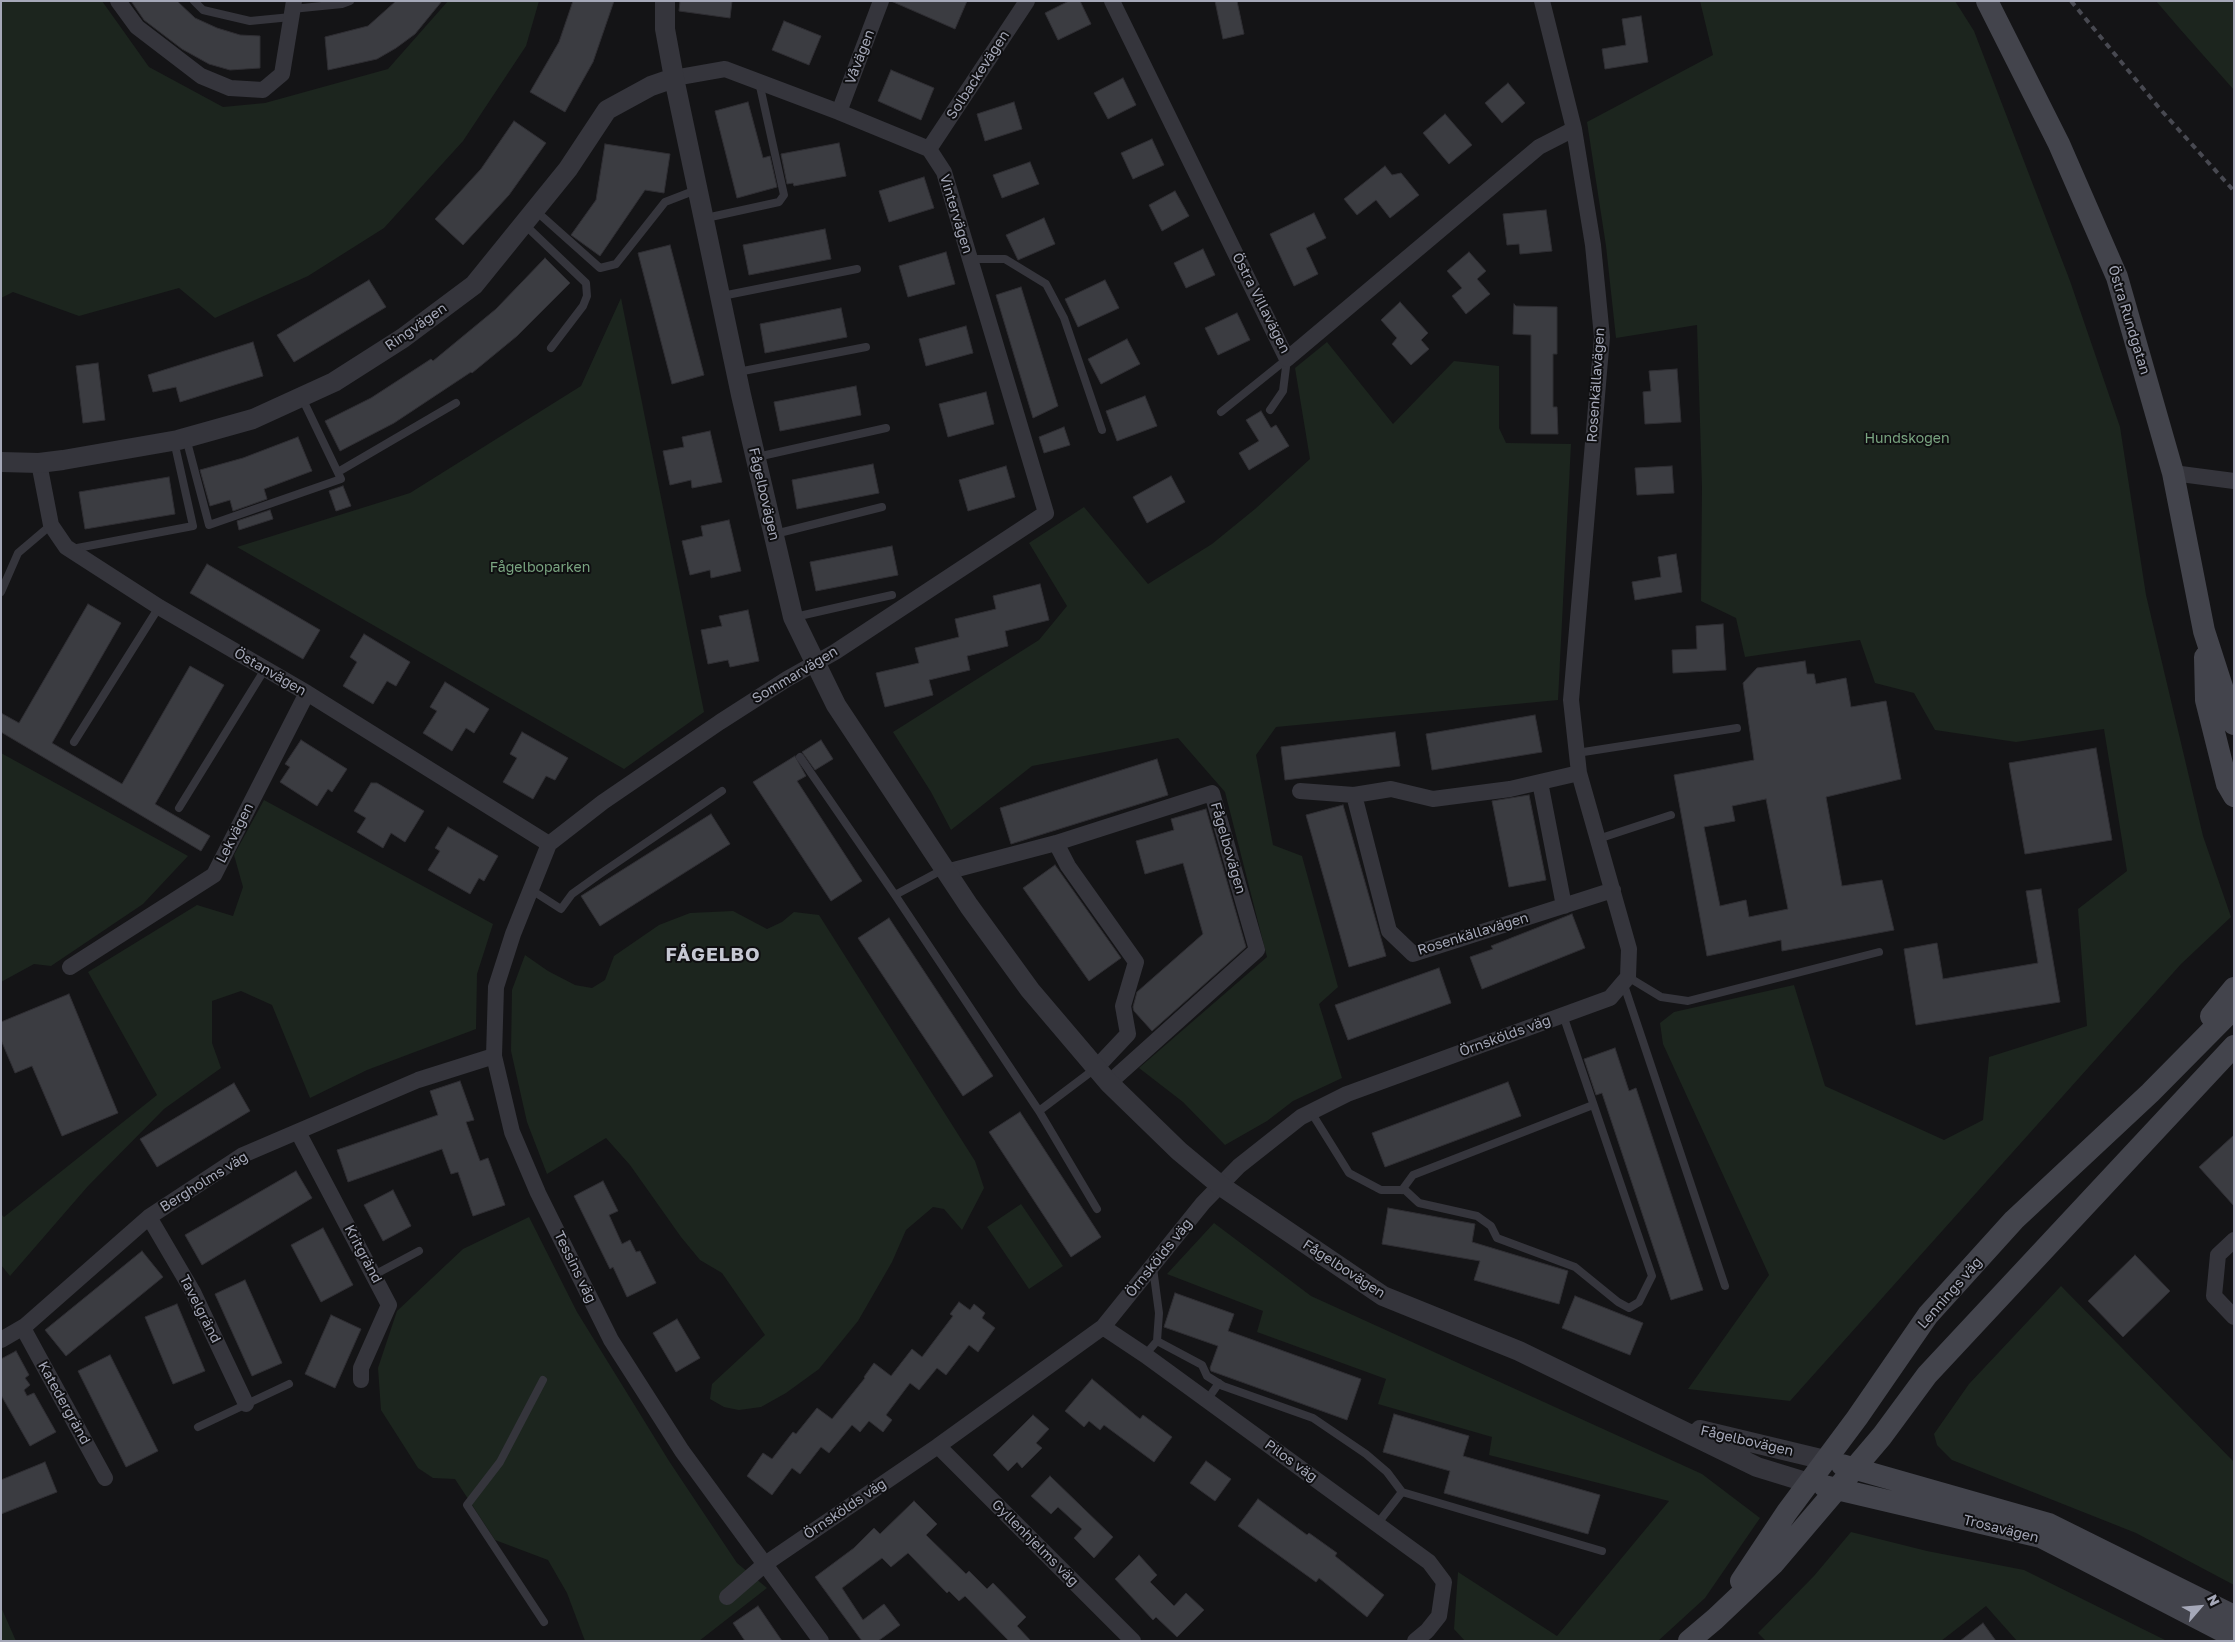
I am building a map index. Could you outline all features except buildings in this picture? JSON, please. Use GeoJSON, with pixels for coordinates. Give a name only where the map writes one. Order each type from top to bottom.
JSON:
{"type":"FeatureCollection","features":[{"type":"Feature","properties":{"kind":"main road","name":"Östra Rundgatan"},"geometry":{"type":"LineString","coordinates":[[1988,1],[2059,144],[2117,277],[2173,473],[2204,631],[2234,724]]}},
{"type":"Feature","properties":{"kind":"main road","name":"Östra Rundgatan"},"geometry":{"type":"LineString","coordinates":[[2204,631],[2206,700],[2234,807]]}},
{"type":"Feature","properties":{"kind":"main road"},"geometry":{"type":"LineString","coordinates":[[2150,1093],[2234,988]]}},
{"type":"Feature","properties":{"kind":"main road","name":"Lennings väg"},"geometry":{"type":"LineString","coordinates":[[1715,1619],[1808,1483],[1928,1315],[2014,1220],[2150,1093],[2234,1008]]}},
{"type":"Feature","properties":{"kind":"main road","name":"Lennings väg"},"geometry":{"type":"LineString","coordinates":[[1688,1641],[1715,1619],[1773,1564],[1882,1436],[1927,1375],[2234,1046]]}},
{"type":"Feature","properties":{"kind":"main road","name":"Lennings väg"},"geometry":{"type":"LineString","coordinates":[[2172,1114],[2234,1058]]}},
{"type":"Feature","properties":{"kind":"main road","name":"Trosavägen"},"geometry":{"type":"LineString","coordinates":[[1825,1460],[2049,1524],[2234,1616]]}},
{"type":"Feature","properties":{"kind":"main road","name":"Trosavägen"},"geometry":{"type":"LineString","coordinates":[[1808,1483],[2041,1537],[2234,1637]]}},
{"type":"Feature","properties":{"kind":"street"},"geometry":{"type":"LineString","coordinates":[[118,1],[137,27],[201,76],[230,88],[263,90],[282,74],[292,9]]}},
{"type":"Feature","properties":{"kind":"street"},"geometry":{"type":"LineString","coordinates":[[665,1],[665,29],[674,78],[725,69],[839,112],[929,149]]}},
{"type":"Feature","properties":{"kind":"street","name":"Våvägen"},"geometry":{"type":"LineString","coordinates":[[839,112],[881,1]]}},
{"type":"Feature","properties":{"kind":"street","name":"Solbackevägen"},"geometry":{"type":"LineString","coordinates":[[929,149],[1027,1]]}},
{"type":"Feature","properties":{"kind":"street","name":"Östra Villavägen"},"geometry":{"type":"LineString","coordinates":[[1112,1],[1287,359],[1539,147],[1574,130]]}},
{"type":"Feature","properties":{"kind":"street","name":"Rosenkällavägen"},"geometry":{"type":"LineString","coordinates":[[1542,1],[1574,130],[1593,245],[1602,337],[1571,700],[1579,773],[1629,949],[1626,980]]}},
{"type":"Feature","properties":{"kind":"street","name":"Fågelbovägen"},"geometry":{"type":"LineString","coordinates":[[674,78],[736,373],[793,617],[814,664],[836,705],[945,870],[1030,990],[1103,1076],[1179,1151],[1221,1186],[1383,1296],[1519,1351],[1757,1467],[1808,1483]]}},
{"type":"Feature","properties":{"kind":"street","name":"Ringvägen"},"geometry":{"type":"LineString","coordinates":[[1,462],[39,463],[180,440],[253,419],[334,382],[403,338],[474,285],[568,169],[607,110],[651,86],[674,78]]}},
{"type":"Feature","properties":{"kind":"street","name":"Vintervägen"},"geometry":{"type":"LineString","coordinates":[[929,149],[944,172],[1046,513]]}},
{"type":"Feature","properties":{"kind":"street","name":"Östanvägen"},"geometry":{"type":"LineString","coordinates":[[39,463],[51,525],[70,550],[159,607],[306,693],[549,844]]}},
{"type":"Feature","properties":{"kind":"street"},"geometry":{"type":"LineString","coordinates":[[2173,473],[2234,481]]}},
{"type":"Feature","properties":{"kind":"street","name":"Sommarvägen"},"geometry":{"type":"LineString","coordinates":[[549,844],[603,802],[720,722],[814,664],[1046,513]]}},
{"type":"Feature","properties":{"kind":"street","name":"Lekvägen"},"geometry":{"type":"LineString","coordinates":[[70,967],[214,875],[306,693]]}},
{"type":"Feature","properties":{"kind":"street"},"geometry":{"type":"LineString","coordinates":[[1300,791],[1354,795],[1391,789],[1433,799],[1510,789],[1579,773]]}},
{"type":"Feature","properties":{"kind":"street"},"geometry":{"type":"LineString","coordinates":[[1540,782],[1564,906]]}},
{"type":"Feature","properties":{"kind":"street","name":"Fågelbovägen"},"geometry":{"type":"LineString","coordinates":[[945,870],[1056,843],[1212,792],[1257,950],[1103,1076]]}},
{"type":"Feature","properties":{"kind":"street","name":"Rosenkällavägen"},"geometry":{"type":"LineString","coordinates":[[1354,795],[1389,931],[1413,954],[1613,890]]}},
{"type":"Feature","properties":{"kind":"street"},"geometry":{"type":"LineString","coordinates":[[1056,843],[1068,866],[1136,962],[1122,1006],[1128,1034],[1103,1076]]}},
{"type":"Feature","properties":{"kind":"street","name":"Tessins väg"},"geometry":{"type":"LineString","coordinates":[[549,844],[513,934],[496,987],[494,1056],[512,1132],[538,1192],[611,1340],[682,1451],[821,1641]]}},
{"type":"Feature","properties":{"kind":"street","name":"Örnskölds väg"},"geometry":{"type":"LineString","coordinates":[[727,1597],[765,1564],[938,1446],[1102,1327],[1204,1204],[1239,1166],[1300,1117],[1347,1094],[1610,998],[1626,980]]}},
{"type":"Feature","properties":{"kind":"street","name":"Bergholms väg"},"geometry":{"type":"LineString","coordinates":[[1,1340],[23,1328],[149,1217],[243,1155],[418,1080],[494,1056]]}},
{"type":"Feature","properties":{"kind":"street","name":"Kritgränd"},"geometry":{"type":"LineString","coordinates":[[298,1132],[389,1305],[361,1368],[361,1380]]}},
{"type":"Feature","properties":{"kind":"street","name":"Tavelgränd"},"geometry":{"type":"LineString","coordinates":[[149,1217],[193,1292],[246,1404]]}},
{"type":"Feature","properties":{"kind":"street"},"geometry":{"type":"LineString","coordinates":[[2234,1240],[2218,1255],[2214,1296],[2234,1317]]}},
{"type":"Feature","properties":{"kind":"street","name":"Pilos väg"},"geometry":{"type":"LineString","coordinates":[[1102,1327],[1145,1354],[1206,1400],[1378,1522],[1430,1562],[1444,1582],[1439,1616],[1427,1631],[1415,1641]]}},
{"type":"Feature","properties":{"kind":"street","name":"Katedergränd"},"geometry":{"type":"LineString","coordinates":[[23,1328],[105,1478]]}},
{"type":"Feature","properties":{"kind":"street","name":"Fågelbovägen"},"geometry":{"type":"LineString","coordinates":[[1669,1424],[1825,1460]]}},
{"type":"Feature","properties":{"kind":"street","name":"Gyllenhjelms väg"},"geometry":{"type":"LineString","coordinates":[[938,1446],[1133,1641]]}},
{"type":"Feature","properties":{"kind":"lane"},"geometry":{"type":"LineString","coordinates":[[194,1],[203,10],[250,20],[292,9],[342,4],[350,1]]}},
{"type":"Feature","properties":{"kind":"lane"},"geometry":{"type":"LineString","coordinates":[[704,218],[779,202],[784,195],[759,82]]}},
{"type":"Feature","properties":{"kind":"lane"},"geometry":{"type":"LineString","coordinates":[[530,217],[600,268],[616,264],[665,202],[688,191],[698,189]]}},
{"type":"Feature","properties":{"kind":"lane"},"geometry":{"type":"LineString","coordinates":[[530,217],[586,283],[587,296],[583,306],[551,348]]}},
{"type":"Feature","properties":{"kind":"lane"},"geometry":{"type":"LineString","coordinates":[[970,259],[1006,259],[1046,284],[1064,318],[1102,430]]}},
{"type":"Feature","properties":{"kind":"lane"},"geometry":{"type":"LineString","coordinates":[[720,296],[857,269]]}},
{"type":"Feature","properties":{"kind":"lane"},"geometry":{"type":"LineString","coordinates":[[736,373],[866,347]]}},
{"type":"Feature","properties":{"kind":"lane"},"geometry":{"type":"LineString","coordinates":[[1270,410],[1283,391],[1287,359]]}},
{"type":"Feature","properties":{"kind":"lane"},"geometry":{"type":"LineString","coordinates":[[1221,412],[1287,359]]}},
{"type":"Feature","properties":{"kind":"lane"},"geometry":{"type":"LineString","coordinates":[[180,440],[209,525],[341,479],[302,397]]}},
{"type":"Feature","properties":{"kind":"lane"},"geometry":{"type":"LineString","coordinates":[[338,472],[456,403]]}},
{"type":"Feature","properties":{"kind":"lane"},"geometry":{"type":"LineString","coordinates":[[756,457],[886,428]]}},
{"type":"Feature","properties":{"kind":"lane"},"geometry":{"type":"LineString","coordinates":[[70,550],[194,526],[180,440]]}},
{"type":"Feature","properties":{"kind":"lane"},"geometry":{"type":"LineString","coordinates":[[773,534],[882,507]]}},
{"type":"Feature","properties":{"kind":"lane"},"geometry":{"type":"LineString","coordinates":[[1,592],[18,553],[51,525]]}},
{"type":"Feature","properties":{"kind":"lane"},"geometry":{"type":"LineString","coordinates":[[793,617],[892,595]]}},
{"type":"Feature","properties":{"kind":"lane"},"geometry":{"type":"LineString","coordinates":[[74,742],[159,607]]}},
{"type":"Feature","properties":{"kind":"lane"},"geometry":{"type":"LineString","coordinates":[[179,808],[265,669]]}},
{"type":"Feature","properties":{"kind":"lane"},"geometry":{"type":"LineString","coordinates":[[1577,754],[1738,728]]}},
{"type":"Feature","properties":{"kind":"lane"},"geometry":{"type":"LineString","coordinates":[[800,757],[895,894],[1038,1111],[1098,1209]]}},
{"type":"Feature","properties":{"kind":"lane"},"geometry":{"type":"LineString","coordinates":[[530,889],[561,909],[572,894],[722,791]]}},
{"type":"Feature","properties":{"kind":"lane"},"geometry":{"type":"LineString","coordinates":[[1598,839],[1671,815]]}},
{"type":"Feature","properties":{"kind":"lane"},"geometry":{"type":"LineString","coordinates":[[895,894],[945,870]]}},
{"type":"Feature","properties":{"kind":"lane"},"geometry":{"type":"LineString","coordinates":[[1626,980],[1661,997],[1688,1001],[1880,952]]}},
{"type":"Feature","properties":{"kind":"lane"},"geometry":{"type":"LineString","coordinates":[[1626,980],[1725,1286]]}},
{"type":"Feature","properties":{"kind":"lane"},"geometry":{"type":"LineString","coordinates":[[1311,1112],[1349,1173],[1381,1190],[1405,1190],[1419,1203],[1477,1216],[1491,1226],[1497,1238],[1575,1267],[1628,1308],[1639,1302],[1652,1276],[1563,1015]]}},
{"type":"Feature","properties":{"kind":"lane"},"geometry":{"type":"LineString","coordinates":[[1038,1111],[1103,1076]]}},
{"type":"Feature","properties":{"kind":"lane"},"geometry":{"type":"LineString","coordinates":[[1402,1190],[1413,1174],[1593,1105]]}},
{"type":"Feature","properties":{"kind":"lane"},"geometry":{"type":"LineString","coordinates":[[374,1275],[419,1251]]}},
{"type":"Feature","properties":{"kind":"lane"},"geometry":{"type":"LineString","coordinates":[[1145,1354],[1157,1341],[1159,1313],[1153,1266]]}},
{"type":"Feature","properties":{"kind":"lane"},"geometry":{"type":"LineString","coordinates":[[1157,1341],[1202,1365],[1207,1376],[1219,1384],[1313,1418],[1366,1454],[1387,1472],[1402,1492],[1602,1551]]}},
{"type":"Feature","properties":{"kind":"lane"},"geometry":{"type":"LineString","coordinates":[[544,1380],[500,1462],[467,1505],[544,1622]]}},
{"type":"Feature","properties":{"kind":"lane"},"geometry":{"type":"LineString","coordinates":[[198,1427],[289,1384]]}},
{"type":"Feature","properties":{"kind":"lane"},"geometry":{"type":"LineString","coordinates":[[1206,1400],[1219,1384]]}},
{"type":"Feature","properties":{"kind":"lane"},"geometry":{"type":"LineString","coordinates":[[1378,1522],[1402,1492]]}},
{"type":"Feature","properties":{"kind":"green space"},"geometry":{"type":"Polygon","coordinates":[[[1,1],[102,1],[149,67],[223,107],[265,103],[388,69],[448,1],[539,1],[526,46],[463,141],[384,228],[308,276],[215,318],[179,288],[79,316],[13,292],[1,298],[1,1]]]}},
{"type":"Feature","properties":{"kind":"green space","name":"Hundskogen"},"geometry":{"type":"Polygon","coordinates":[[[1700,1],[1955,1],[1974,31],[2070,281],[2120,427],[2146,595],[2203,836],[2231,917],[2181,964],[1790,1401],[1688,1389],[1769,1275],[1663,1044],[1660,1023],[1674,1012],[1794,985],[1825,1086],[1944,1140],[1983,1120],[1989,1057],[2087,1026],[2078,909],[2127,871],[2104,729],[2016,742],[1935,730],[1914,693],[1875,683],[1860,640],[1745,657],[1736,618],[1701,601],[1702,487],[1697,325],[1616,338],[1606,246],[1587,122],[1713,55],[1700,1]]]}},
{"type":"Feature","properties":{"kind":"green space"},"geometry":{"type":"Polygon","coordinates":[[[2156,1],[2234,1],[2234,90],[2180,29],[2156,1]]]}},
{"type":"Feature","properties":{"kind":"green space","name":"Fågelboparken"},"geometry":{"type":"Polygon","coordinates":[[[621,298],[704,712],[624,769],[237,547],[410,493],[581,386],[621,298]]]}},
{"type":"Feature","properties":{"kind":"green space"},"geometry":{"type":"Polygon","coordinates":[[[1327,342],[1393,424],[1454,361],[1499,366],[1499,428],[1506,443],[1571,444],[1558,700],[1276,727],[1256,755],[1273,845],[1302,856],[1338,987],[1319,1004],[1342,1078],[1293,1101],[1267,1121],[1225,1145],[1183,1102],[1139,1068],[1267,957],[1225,792],[1178,738],[1032,766],[951,830],[931,792],[893,732],[1039,640],[1067,606],[1029,543],[1084,507],[1148,584],[1212,544],[1255,509],[1310,459],[1295,368],[1327,342]]]}},
{"type":"Feature","properties":{"kind":"green space"},"geometry":{"type":"Polygon","coordinates":[[[1,753],[188,856],[143,904],[51,966],[34,964],[1,982],[1,753]]]}},
{"type":"Feature","properties":{"kind":"green space"},"geometry":{"type":"Polygon","coordinates":[[[264,800],[493,924],[477,974],[476,1029],[367,1070],[310,1098],[272,1005],[241,991],[212,1001],[212,1043],[221,1068],[164,1109],[88,1186],[10,1276],[1,1265],[1,1214],[4,1217],[157,1095],[88,972],[197,905],[233,916],[243,887],[234,855],[264,800]]]}},
{"type":"Feature","properties":{"kind":"green space"},"geometry":{"type":"Polygon","coordinates":[[[733,911],[767,929],[782,922],[794,912],[819,915],[975,1161],[984,1188],[962,1230],[944,1209],[933,1207],[906,1230],[892,1262],[858,1321],[819,1369],[786,1393],[761,1407],[739,1410],[724,1407],[710,1399],[712,1384],[765,1335],[722,1273],[700,1260],[681,1237],[630,1165],[606,1138],[547,1174],[527,1122],[511,1051],[512,990],[525,955],[548,971],[575,985],[592,988],[605,980],[614,956],[659,925],[690,913],[733,911]]]}},
{"type":"Feature","properties":{"kind":"green space"},"geometry":{"type":"Polygon","coordinates":[[[1021,1204],[1063,1266],[1029,1289],[987,1227],[1021,1204]]]}},
{"type":"Feature","properties":{"kind":"green space"},"geometry":{"type":"Polygon","coordinates":[[[529,1217],[577,1312],[669,1461],[737,1563],[767,1588],[699,1641],[585,1641],[567,1593],[548,1560],[495,1540],[455,1479],[433,1478],[418,1468],[381,1410],[378,1368],[397,1311],[463,1249],[529,1217]]]}},
{"type":"Feature","properties":{"kind":"green space"},"geometry":{"type":"Polygon","coordinates":[[[1214,1223],[1311,1296],[1702,1474],[1760,1518],[1705,1598],[1658,1641],[1465,1641],[1454,1629],[1458,1572],[1557,1636],[1669,1501],[1489,1455],[1492,1437],[1378,1404],[1386,1379],[1257,1332],[1263,1311],[1167,1274],[1214,1223]]]}},
{"type":"Feature","properties":{"kind":"green space"},"geometry":{"type":"Polygon","coordinates":[[[2061,1286],[2234,1462],[2234,1585],[2136,1533],[1952,1460],[1937,1445],[1934,1434],[1969,1384],[2061,1286]]]}},
{"type":"Feature","properties":{"kind":"green space"},"geometry":{"type":"Polygon","coordinates":[[[1851,1532],[1927,1551],[2024,1570],[2167,1641],[2017,1641],[1986,1606],[1941,1641],[1766,1641],[1758,1633],[1814,1576],[1851,1532]]]}},
{"type":"Feature","properties":{"kind":"green space"},"geometry":{"type":"Polygon","coordinates":[[[1,1607],[16,1641],[1,1641],[1,1607]]]}},
{"type":"Feature","properties":{"kind":"railway"},"geometry":{"type":"LineString","coordinates":[[2071,1],[2160,109],[2234,191]]}},
{"type":"Feature","properties":{"kind":"district","name":"FÅGELBO"},"geometry":{"type":"Point","coordinates":[713,955]}}]}
